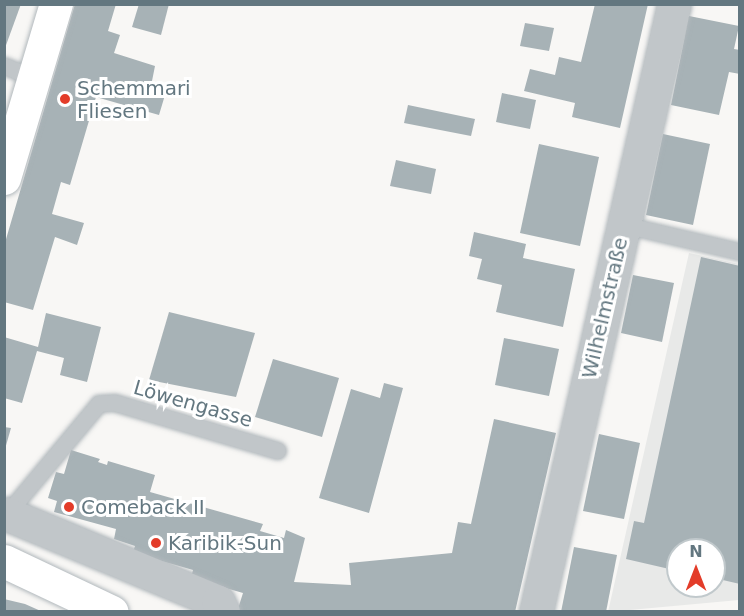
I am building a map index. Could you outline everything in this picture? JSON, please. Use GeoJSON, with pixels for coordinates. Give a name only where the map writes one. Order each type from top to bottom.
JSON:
{"type":"FeatureCollection","features":[{"type":"Feature","properties":{"kind":"main road"},"geometry":{"type":"LineString","coordinates":[[4,178],[19,72],[56,4]]}},
{"type":"Feature","properties":{"kind":"main road"},"geometry":{"type":"LineString","coordinates":[[4,561],[112,612]]}},
{"type":"Feature","properties":{"kind":"street","name":"Wilhelmstraße"},"geometry":{"type":"LineString","coordinates":[[536,612],[674,4]]}},
{"type":"Feature","properties":{"kind":"street"},"geometry":{"type":"LineString","coordinates":[[6,516],[218,602],[223,612]]}},
{"type":"Feature","properties":{"kind":"lane"},"geometry":{"type":"LineString","coordinates":[[624,225],[740,252]]}},
{"type":"Feature","properties":{"kind":"lane","name":"Löwengasse"},"geometry":{"type":"LineString","coordinates":[[6,516],[99,404],[115,403],[278,451]]}},
{"type":"Feature","properties":{"kind":"shaded area"},"geometry":{"type":"Polygon","coordinates":[[[689,253],[739,264],[739,600],[608,612],[689,253]]]}},
{"type":"Feature","properties":{"kind":"building"},"geometry":{"type":"Polygon","coordinates":[[[4,4],[21,4],[5,48],[4,48],[4,4]]]}},
{"type":"Feature","properties":{"kind":"building"},"geometry":{"type":"Polygon","coordinates":[[[75,4],[116,4],[108,31],[120,35],[114,53],[155,66],[150,91],[165,95],[159,115],[96,97],[70,185],[61,182],[52,214],[84,223],[77,245],[55,237],[33,310],[4,302],[4,246],[75,4]]]}},
{"type":"Feature","properties":{"kind":"building"},"geometry":{"type":"Polygon","coordinates":[[[139,4],[169,4],[161,35],[132,27],[139,4]]]}},
{"type":"Feature","properties":{"kind":"building"},"geometry":{"type":"Polygon","coordinates":[[[595,4],[648,4],[620,128],[572,117],[575,103],[524,91],[530,69],[555,75],[559,57],[581,62],[595,4]]]}},
{"type":"Feature","properties":{"kind":"building"},"geometry":{"type":"Polygon","coordinates":[[[689,16],[739,26],[734,49],[740,50],[740,74],[729,72],[719,115],[671,105],[689,16]]]}},
{"type":"Feature","properties":{"kind":"building"},"geometry":{"type":"Polygon","coordinates":[[[525,23],[554,28],[549,51],[520,46],[525,23]]]}},
{"type":"Feature","properties":{"kind":"building"},"geometry":{"type":"Polygon","coordinates":[[[502,93],[536,100],[530,129],[496,122],[502,93]]]}},
{"type":"Feature","properties":{"kind":"building"},"geometry":{"type":"Polygon","coordinates":[[[408,105],[475,119],[471,136],[404,123],[408,105]]]}},
{"type":"Feature","properties":{"kind":"building"},"geometry":{"type":"Polygon","coordinates":[[[663,134],[710,144],[693,225],[646,215],[663,134]]]}},
{"type":"Feature","properties":{"kind":"building"},"geometry":{"type":"Polygon","coordinates":[[[539,144],[599,157],[580,246],[520,233],[539,144]]]}},
{"type":"Feature","properties":{"kind":"building"},"geometry":{"type":"Polygon","coordinates":[[[396,160],[436,169],[431,194],[390,186],[396,160]]]}},
{"type":"Feature","properties":{"kind":"building"},"geometry":{"type":"Polygon","coordinates":[[[474,232],[526,244],[523,258],[575,269],[563,327],[496,312],[502,285],[477,279],[482,259],[469,256],[474,232]]]}},
{"type":"Feature","properties":{"kind":"building"},"geometry":{"type":"Polygon","coordinates":[[[701,257],[740,266],[740,584],[726,581],[726,538],[666,538],[666,568],[626,559],[634,521],[644,523],[701,257]]]}},
{"type":"Feature","properties":{"kind":"building"},"geometry":{"type":"Polygon","coordinates":[[[633,275],[674,283],[662,342],[621,333],[633,275]]]}},
{"type":"Feature","properties":{"kind":"building"},"geometry":{"type":"Polygon","coordinates":[[[169,312],[255,333],[236,397],[149,380],[169,312]]]}},
{"type":"Feature","properties":{"kind":"building"},"geometry":{"type":"Polygon","coordinates":[[[46,313],[101,327],[87,382],[60,375],[64,358],[37,351],[22,403],[4,398],[4,337],[38,347],[46,313]]]}},
{"type":"Feature","properties":{"kind":"building"},"geometry":{"type":"Polygon","coordinates":[[[504,338],[559,349],[549,396],[495,385],[504,338]]]}},
{"type":"Feature","properties":{"kind":"building"},"geometry":{"type":"Polygon","coordinates":[[[273,359],[339,378],[322,437],[255,417],[273,359]]]}},
{"type":"Feature","properties":{"kind":"building"},"geometry":{"type":"Polygon","coordinates":[[[384,383],[403,388],[369,513],[319,498],[351,389],[380,398],[384,383]]]}},
{"type":"Feature","properties":{"kind":"building"},"geometry":{"type":"Polygon","coordinates":[[[494,419],[556,433],[515,612],[237,612],[243,593],[191,578],[193,570],[155,559],[131,558],[135,546],[114,539],[116,529],[54,512],[57,501],[48,498],[56,472],[64,474],[71,450],[100,459],[98,462],[107,465],[108,461],[155,475],[150,492],[263,524],[260,531],[284,538],[286,530],[305,538],[294,582],[351,585],[349,563],[452,553],[458,522],[471,524],[494,419]]]}},
{"type":"Feature","properties":{"kind":"building"},"geometry":{"type":"Polygon","coordinates":[[[4,427],[11,428],[5,449],[4,449],[4,427]]]}},
{"type":"Feature","properties":{"kind":"building"},"geometry":{"type":"Polygon","coordinates":[[[599,434],[640,443],[624,519],[583,511],[599,434]]]}},
{"type":"Feature","properties":{"kind":"building"},"geometry":{"type":"Polygon","coordinates":[[[574,547],[617,555],[606,612],[561,612],[574,547]]]}},
{"type":"Feature","properties":{"kind":"building"},"geometry":{"type":"Polygon","coordinates":[[[4,599],[25,604],[43,612],[4,612],[4,599]]]}},
{"type":"Feature","properties":{"kind":"place","name":"Schemmari Fliesen"},"geometry":{"type":"Point","coordinates":[65,99]}},
{"type":"Feature","properties":{"kind":"place","name":"Comeback II"},"geometry":{"type":"Point","coordinates":[69,507]}},
{"type":"Feature","properties":{"kind":"place","name":"Karibik-Sun"},"geometry":{"type":"Point","coordinates":[156,543]}}]}
